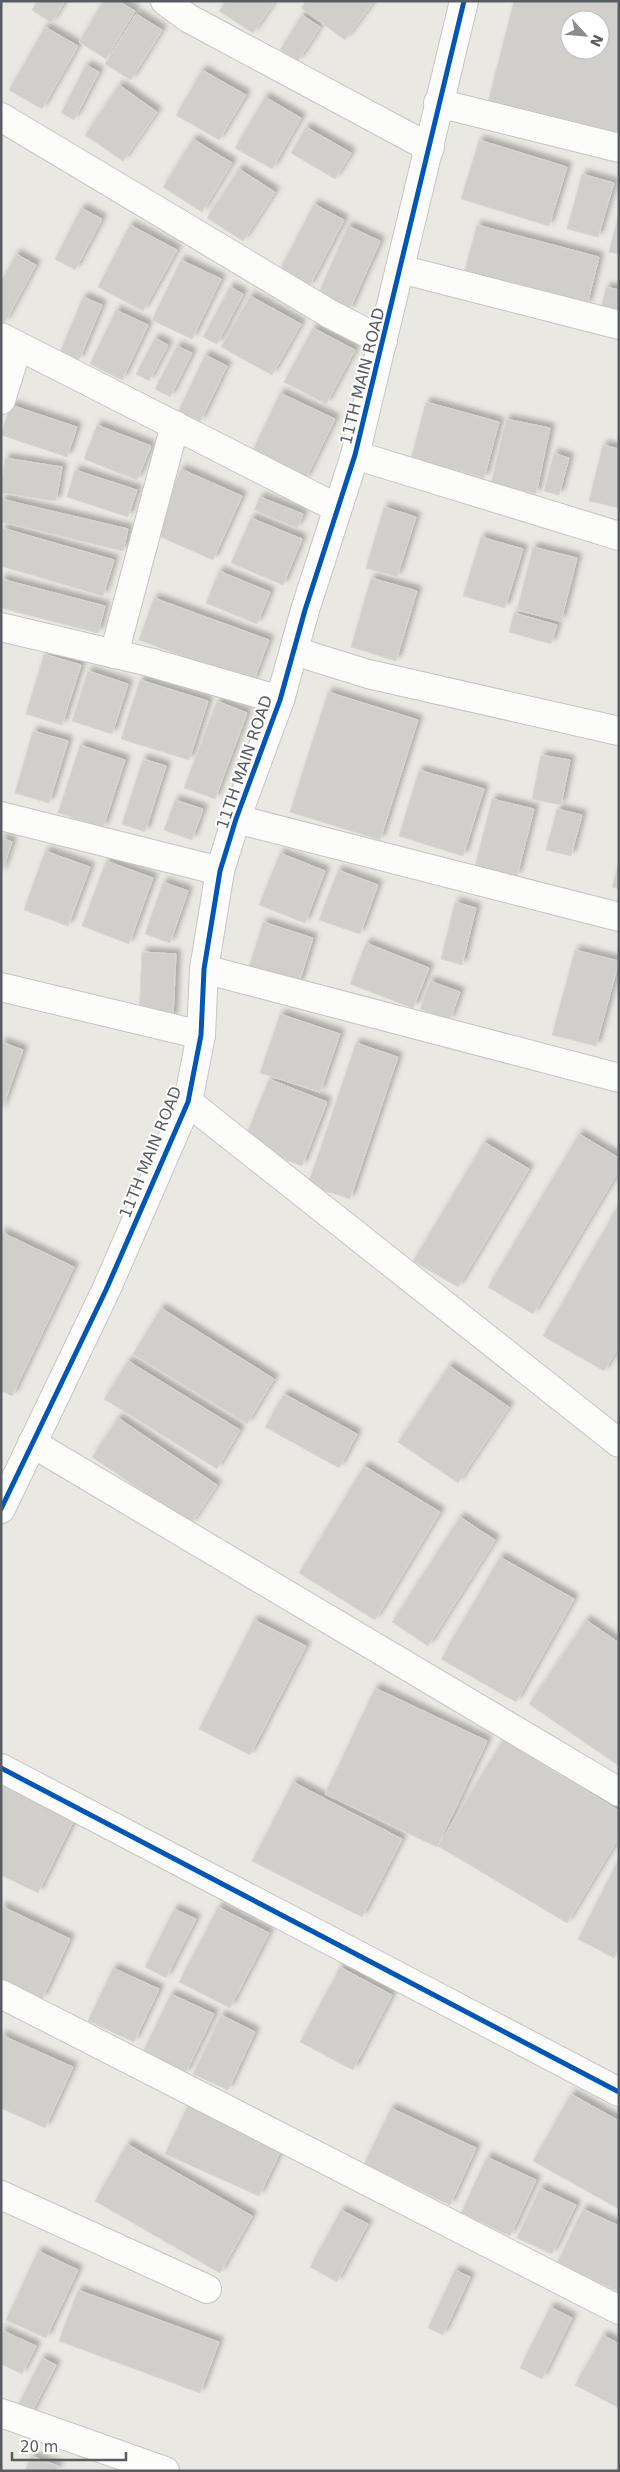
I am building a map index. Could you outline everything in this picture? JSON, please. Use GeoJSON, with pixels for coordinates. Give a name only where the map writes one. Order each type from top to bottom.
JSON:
{"type":"FeatureCollection","features":[{"type":"Feature","properties":{"kind":"street"},"geometry":{"type":"LineString","coordinates":[[165,1],[194,10],[430,148]]}},
{"type":"Feature","properties":{"kind":"street","name":"11TH MAIN ROAD"},"geometry":{"type":"LineString","coordinates":[[1,1510],[106,1290],[188,1102],[201,1035],[204,969],[220,871],[236,819],[280,700],[355,456],[430,148],[438,103],[464,1]]}},
{"type":"Feature","properties":{"kind":"street"},"geometry":{"type":"LineString","coordinates":[[438,103],[619,148]]}},
{"type":"Feature","properties":{"kind":"street"},"geometry":{"type":"LineString","coordinates":[[1,117],[330,314],[383,341]]}},
{"type":"Feature","properties":{"kind":"street"},"geometry":{"type":"LineString","coordinates":[[400,269],[619,325]]}},
{"type":"Feature","properties":{"kind":"street"},"geometry":{"type":"LineString","coordinates":[[1,400],[10,342],[338,508]]}},
{"type":"Feature","properties":{"kind":"street"},"geometry":{"type":"LineString","coordinates":[[114,654],[176,425]]}},
{"type":"Feature","properties":{"kind":"street"},"geometry":{"type":"LineString","coordinates":[[355,456],[619,536]]}},
{"type":"Feature","properties":{"kind":"street"},"geometry":{"type":"LineString","coordinates":[[1,627],[114,654],[280,700]]}},
{"type":"Feature","properties":{"kind":"street"},"geometry":{"type":"LineString","coordinates":[[294,650],[368,674],[619,731]]}},
{"type":"Feature","properties":{"kind":"street"},"geometry":{"type":"LineString","coordinates":[[1,816],[220,871]]}},
{"type":"Feature","properties":{"kind":"street"},"geometry":{"type":"LineString","coordinates":[[236,819],[619,917]]}},
{"type":"Feature","properties":{"kind":"street"},"geometry":{"type":"LineString","coordinates":[[204,969],[619,1078]]}},
{"type":"Feature","properties":{"kind":"street"},"geometry":{"type":"LineString","coordinates":[[1,987],[201,1035]]}},
{"type":"Feature","properties":{"kind":"street"},"geometry":{"type":"LineString","coordinates":[[188,1102],[619,1443]]}},
{"type":"Feature","properties":{"kind":"street"},"geometry":{"type":"LineString","coordinates":[[32,1444],[619,1792]]}},
{"type":"Feature","properties":{"kind":"street"},"geometry":{"type":"LineString","coordinates":[[1,1768],[619,2092]]}},
{"type":"Feature","properties":{"kind":"street"},"geometry":{"type":"LineString","coordinates":[[1,1994],[619,2310]]}},
{"type":"Feature","properties":{"kind":"street"},"geometry":{"type":"LineString","coordinates":[[1,2195],[207,2289]]}},
{"type":"Feature","properties":{"kind":"street"},"geometry":{"type":"LineString","coordinates":[[1,2413],[165,2471]]}},
{"type":"Feature","properties":{"kind":"building"},"geometry":{"type":"Polygon","coordinates":[[[37,1],[65,1],[51,23],[32,10],[37,1]]]}},
{"type":"Feature","properties":{"kind":"building"},"geometry":{"type":"Polygon","coordinates":[[[103,1],[118,1],[135,11],[106,59],[79,42],[103,1]]]}},
{"type":"Feature","properties":{"kind":"building"},"geometry":{"type":"Polygon","coordinates":[[[226,1],[274,2],[253,33],[219,11],[226,1]]]}},
{"type":"Feature","properties":{"kind":"building"},"geometry":{"type":"Polygon","coordinates":[[[306,1],[374,1],[345,40],[301,8],[306,1]]]}},
{"type":"Feature","properties":{"kind":"building"},"geometry":{"type":"Polygon","coordinates":[[[514,1],[619,1],[619,136],[488,102],[514,1]]]}},
{"type":"Feature","properties":{"kind":"building"},"geometry":{"type":"Polygon","coordinates":[[[136,14],[162,30],[131,80],[105,64],[136,14]]]}},
{"type":"Feature","properties":{"kind":"building"},"geometry":{"type":"Polygon","coordinates":[[[302,15],[320,27],[298,61],[280,50],[302,15]]]}},
{"type":"Feature","properties":{"kind":"building"},"geometry":{"type":"Polygon","coordinates":[[[45,27],[78,46],[42,109],[9,90],[45,27]]]}},
{"type":"Feature","properties":{"kind":"building"},"geometry":{"type":"Polygon","coordinates":[[[86,65],[99,72],[74,120],[61,113],[86,65]]]}},
{"type":"Feature","properties":{"kind":"building"},"geometry":{"type":"Polygon","coordinates":[[[202,70],[246,95],[219,140],[176,115],[202,70]]]}},
{"type":"Feature","properties":{"kind":"building"},"geometry":{"type":"Polygon","coordinates":[[[119,85],[157,112],[123,161],[85,135],[119,85]]]}},
{"type":"Feature","properties":{"kind":"building"},"geometry":{"type":"Polygon","coordinates":[[[265,97],[301,118],[272,169],[235,148],[265,97]]]}},
{"type":"Feature","properties":{"kind":"building"},"geometry":{"type":"Polygon","coordinates":[[[306,127],[351,153],[335,179],[291,153],[306,127]]]}},
{"type":"Feature","properties":{"kind":"building"},"geometry":{"type":"Polygon","coordinates":[[[193,139],[232,163],[202,212],[163,187],[193,139]]]}},
{"type":"Feature","properties":{"kind":"building"},"geometry":{"type":"Polygon","coordinates":[[[479,140],[567,167],[549,226],[461,199],[479,140]]]}},
{"type":"Feature","properties":{"kind":"building"},"geometry":{"type":"Polygon","coordinates":[[[239,169],[275,192],[243,241],[207,218],[239,169]]]}},
{"type":"Feature","properties":{"kind":"building"},"geometry":{"type":"Polygon","coordinates":[[[582,174],[614,183],[598,237],[567,229],[582,174]]]}},
{"type":"Feature","properties":{"kind":"building"},"geometry":{"type":"Polygon","coordinates":[[[314,204],[344,220],[309,287],[279,271],[314,204]]]}},
{"type":"Feature","properties":{"kind":"building"},"geometry":{"type":"Polygon","coordinates":[[[81,208],[102,219],[75,270],[55,259],[81,208]]]}},
{"type":"Feature","properties":{"kind":"building"},"geometry":{"type":"Polygon","coordinates":[[[619,213],[619,254],[609,252],[619,213]]]}},
{"type":"Feature","properties":{"kind":"building"},"geometry":{"type":"Polygon","coordinates":[[[130,225],[177,250],[143,311],[98,287],[130,225]]]}},
{"type":"Feature","properties":{"kind":"building"},"geometry":{"type":"Polygon","coordinates":[[[477,225],[599,257],[587,305],[464,273],[477,225]]]}},
{"type":"Feature","properties":{"kind":"building"},"geometry":{"type":"Polygon","coordinates":[[[348,226],[380,241],[349,311],[317,297],[348,226]]]}},
{"type":"Feature","properties":{"kind":"building"},"geometry":{"type":"Polygon","coordinates":[[[16,254],[36,265],[5,322],[1,320],[1,282],[16,254]]]}},
{"type":"Feature","properties":{"kind":"building"},"geometry":{"type":"Polygon","coordinates":[[[181,260],[221,279],[192,339],[152,320],[181,260]]]}},
{"type":"Feature","properties":{"kind":"building"},"geometry":{"type":"Polygon","coordinates":[[[230,287],[243,294],[217,344],[203,337],[230,287]]]}},
{"type":"Feature","properties":{"kind":"building"},"geometry":{"type":"Polygon","coordinates":[[[606,287],[619,290],[619,323],[599,318],[606,287]]]}},
{"type":"Feature","properties":{"kind":"building"},"geometry":{"type":"Polygon","coordinates":[[[250,296],[301,324],[272,375],[221,347],[250,296]]]}},
{"type":"Feature","properties":{"kind":"building"},"geometry":{"type":"Polygon","coordinates":[[[83,297],[102,305],[79,360],[60,352],[83,297]]]}},
{"type":"Feature","properties":{"kind":"building"},"geometry":{"type":"Polygon","coordinates":[[[116,310],[148,325],[122,380],[90,364],[116,310]]]}},
{"type":"Feature","properties":{"kind":"building"},"geometry":{"type":"Polygon","coordinates":[[[313,328],[355,350],[326,404],[284,382],[313,328]]]}},
{"type":"Feature","properties":{"kind":"building"},"geometry":{"type":"Polygon","coordinates":[[[155,338],[168,345],[149,381],[136,374],[155,338]]]}},
{"type":"Feature","properties":{"kind":"building"},"geometry":{"type":"Polygon","coordinates":[[[177,346],[192,353],[170,397],[155,389],[177,346]]]}},
{"type":"Feature","properties":{"kind":"building"},"geometry":{"type":"Polygon","coordinates":[[[205,355],[227,366],[200,422],[178,412],[205,355]]]}},
{"type":"Feature","properties":{"kind":"building"},"geometry":{"type":"Polygon","coordinates":[[[280,393],[335,419],[305,480],[251,454],[280,393]]]}},
{"type":"Feature","properties":{"kind":"building"},"geometry":{"type":"Polygon","coordinates":[[[426,402],[499,422],[484,478],[411,458],[426,402]]]}},
{"type":"Feature","properties":{"kind":"building"},"geometry":{"type":"Polygon","coordinates":[[[11,405],[77,427],[67,457],[1,435],[11,405]]]}},
{"type":"Feature","properties":{"kind":"building"},"geometry":{"type":"Polygon","coordinates":[[[506,419],[550,428],[536,494],[491,484],[506,419]]]}},
{"type":"Feature","properties":{"kind":"building"},"geometry":{"type":"Polygon","coordinates":[[[97,425],[151,446],[137,480],[84,459],[97,425]]]}},
{"type":"Feature","properties":{"kind":"building"},"geometry":{"type":"Polygon","coordinates":[[[603,445],[619,449],[619,508],[589,501],[603,445]]]}},
{"type":"Feature","properties":{"kind":"building"},"geometry":{"type":"Polygon","coordinates":[[[554,453],[569,458],[559,495],[544,491],[554,453]]]}},
{"type":"Feature","properties":{"kind":"building"},"geometry":{"type":"Polygon","coordinates":[[[5,458],[62,467],[56,501],[1,493],[5,458]]]}},
{"type":"Feature","properties":{"kind":"building"},"geometry":{"type":"Polygon","coordinates":[[[181,469],[242,496],[213,560],[152,533],[181,469]]]}},
{"type":"Feature","properties":{"kind":"building"},"geometry":{"type":"Polygon","coordinates":[[[75,470],[137,490],[128,517],[67,497],[75,470]]]}},
{"type":"Feature","properties":{"kind":"building"},"geometry":{"type":"Polygon","coordinates":[[[260,497],[303,514],[297,528],[254,510],[260,497]]]}},
{"type":"Feature","properties":{"kind":"building"},"geometry":{"type":"Polygon","coordinates":[[[1,499],[128,529],[123,551],[1,522],[1,499]]]}},
{"type":"Feature","properties":{"kind":"building"},"geometry":{"type":"Polygon","coordinates":[[[384,507],[416,517],[397,577],[366,568],[384,507]]]}},
{"type":"Feature","properties":{"kind":"building"},"geometry":{"type":"Polygon","coordinates":[[[251,518],[302,539],[283,585],[231,563],[251,518]]]}},
{"type":"Feature","properties":{"kind":"building"},"geometry":{"type":"Polygon","coordinates":[[[2,528],[114,560],[103,596],[1,566],[2,528]]]}},
{"type":"Feature","properties":{"kind":"building"},"geometry":{"type":"Polygon","coordinates":[[[481,537],[523,549],[505,608],[463,596],[481,537]]]}},
{"type":"Feature","properties":{"kind":"building"},"geometry":{"type":"Polygon","coordinates":[[[533,547],[577,558],[561,621],[517,610],[533,547]]]}},
{"type":"Feature","properties":{"kind":"building"},"geometry":{"type":"Polygon","coordinates":[[[219,571],[270,592],[257,624],[206,603],[219,571]]]}},
{"type":"Feature","properties":{"kind":"building"},"geometry":{"type":"Polygon","coordinates":[[[371,578],[417,591],[396,661],[351,647],[371,578]]]}},
{"type":"Feature","properties":{"kind":"building"},"geometry":{"type":"Polygon","coordinates":[[[1,579],[105,606],[98,633],[1,608],[1,579]]]}},
{"type":"Feature","properties":{"kind":"building"},"geometry":{"type":"Polygon","coordinates":[[[154,598],[269,640],[253,682],[139,640],[154,598]]]}},
{"type":"Feature","properties":{"kind":"building"},"geometry":{"type":"Polygon","coordinates":[[[514,613],[557,625],[551,644],[509,632],[514,613]]]}},
{"type":"Feature","properties":{"kind":"building"},"geometry":{"type":"Polygon","coordinates":[[[44,654],[81,665],[62,725],[26,714],[44,654]]]}},
{"type":"Feature","properties":{"kind":"building"},"geometry":{"type":"Polygon","coordinates":[[[88,671],[128,684],[112,734],[72,721],[88,671]]]}},
{"type":"Feature","properties":{"kind":"building"},"geometry":{"type":"Polygon","coordinates":[[[140,680],[208,701],[189,760],[121,739],[140,680]]]}},
{"type":"Feature","properties":{"kind":"building"},"geometry":{"type":"Polygon","coordinates":[[[328,692],[418,720],[380,840],[290,812],[328,692]]]}},
{"type":"Feature","properties":{"kind":"building"},"geometry":{"type":"Polygon","coordinates":[[[217,701],[247,713],[215,799],[184,788],[217,701]]]}},
{"type":"Feature","properties":{"kind":"building"},"geometry":{"type":"Polygon","coordinates":[[[33,731],[68,741],[49,803],[15,793],[33,731]]]}},
{"type":"Feature","properties":{"kind":"building"},"geometry":{"type":"Polygon","coordinates":[[[80,745],[125,760],[103,828],[58,813],[80,745]]]}},
{"type":"Feature","properties":{"kind":"building"},"geometry":{"type":"Polygon","coordinates":[[[541,755],[570,760],[561,805],[532,799],[541,755]]]}},
{"type":"Feature","properties":{"kind":"building"},"geometry":{"type":"Polygon","coordinates":[[[143,759],[166,766],[145,832],[122,824],[143,759]]]}},
{"type":"Feature","properties":{"kind":"building"},"geometry":{"type":"Polygon","coordinates":[[[419,770],[484,789],[463,856],[399,836],[419,770]]]}},
{"type":"Feature","properties":{"kind":"building"},"geometry":{"type":"Polygon","coordinates":[[[492,799],[534,809],[517,876],[475,866],[492,799]]]}},
{"type":"Feature","properties":{"kind":"building"},"geometry":{"type":"Polygon","coordinates":[[[175,800],[203,809],[192,840],[164,830],[175,800]]]}},
{"type":"Feature","properties":{"kind":"building"},"geometry":{"type":"Polygon","coordinates":[[[557,809],[582,815],[571,856],[546,850],[557,809]]]}},
{"type":"Feature","properties":{"kind":"building"},"geometry":{"type":"Polygon","coordinates":[[[1,838],[12,842],[1,875],[1,838]]]}},
{"type":"Feature","properties":{"kind":"building"},"geometry":{"type":"Polygon","coordinates":[[[45,851],[90,867],[68,926],[24,910],[45,851]]]}},
{"type":"Feature","properties":{"kind":"building"},"geometry":{"type":"Polygon","coordinates":[[[280,853],[325,871],[305,923],[259,905],[280,853]]]}},
{"type":"Feature","properties":{"kind":"building"},"geometry":{"type":"Polygon","coordinates":[[[106,861],[153,878],[129,944],[82,926],[106,861]]]}},
{"type":"Feature","properties":{"kind":"building"},"geometry":{"type":"Polygon","coordinates":[[[619,863],[619,889],[612,887],[619,863]]]}},
{"type":"Feature","properties":{"kind":"building"},"geometry":{"type":"Polygon","coordinates":[[[338,870],[378,885],[360,934],[319,920],[338,870]]]}},
{"type":"Feature","properties":{"kind":"building"},"geometry":{"type":"Polygon","coordinates":[[[163,882],[188,891],[170,943],[145,934],[163,882]]]}},
{"type":"Feature","properties":{"kind":"building"},"geometry":{"type":"Polygon","coordinates":[[[455,902],[476,908],[462,965],[441,959],[455,902]]]}},
{"type":"Feature","properties":{"kind":"building"},"geometry":{"type":"Polygon","coordinates":[[[263,922],[313,938],[298,986],[248,970],[263,922]]]}},
{"type":"Feature","properties":{"kind":"building"},"geometry":{"type":"Polygon","coordinates":[[[366,943],[429,968],[413,1008],[350,984],[366,943]]]}},
{"type":"Feature","properties":{"kind":"building"},"geometry":{"type":"Polygon","coordinates":[[[575,950],[619,961],[596,1046],[552,1035],[575,950]]]}},
{"type":"Feature","properties":{"kind":"building"},"geometry":{"type":"Polygon","coordinates":[[[142,952],[176,954],[173,1018],[139,1017],[142,952]]]}},
{"type":"Feature","properties":{"kind":"building"},"geometry":{"type":"Polygon","coordinates":[[[430,981],[460,992],[450,1020],[420,1009],[430,981]]]}},
{"type":"Feature","properties":{"kind":"building"},"geometry":{"type":"Polygon","coordinates":[[[280,1014],[340,1034],[320,1092],[260,1073],[280,1014]]]}},
{"type":"Feature","properties":{"kind":"building"},"geometry":{"type":"Polygon","coordinates":[[[1,1042],[23,1050],[1,1112],[1,1042]]]}},
{"type":"Feature","properties":{"kind":"building"},"geometry":{"type":"Polygon","coordinates":[[[356,1043],[398,1057],[350,1199],[308,1185],[356,1043]]]}},
{"type":"Feature","properties":{"kind":"building"},"geometry":{"type":"Polygon","coordinates":[[[269,1079],[327,1102],[302,1166],[243,1143],[269,1079]]]}},
{"type":"Feature","properties":{"kind":"building"},"geometry":{"type":"Polygon","coordinates":[[[579,1134],[619,1158],[619,1170],[533,1314],[488,1287],[579,1134]]]}},
{"type":"Feature","properties":{"kind":"building"},"geometry":{"type":"Polygon","coordinates":[[[484,1142],[529,1169],[458,1287],[413,1261],[484,1142]]]}},
{"type":"Feature","properties":{"kind":"building"},"geometry":{"type":"Polygon","coordinates":[[[619,1204],[619,1346],[604,1371],[543,1336],[619,1204]]]}},
{"type":"Feature","properties":{"kind":"building"},"geometry":{"type":"Polygon","coordinates":[[[1,1232],[74,1267],[12,1396],[1,1391],[1,1232]]]}},
{"type":"Feature","properties":{"kind":"building"},"geometry":{"type":"Polygon","coordinates":[[[161,1308],[274,1379],[247,1424],[133,1354],[161,1308]]]}},
{"type":"Feature","properties":{"kind":"building"},"geometry":{"type":"Polygon","coordinates":[[[128,1361],[240,1430],[217,1469],[104,1399],[128,1361]]]}},
{"type":"Feature","properties":{"kind":"building"},"geometry":{"type":"Polygon","coordinates":[[[449,1366],[509,1407],[458,1483],[398,1442],[449,1366]]]}},
{"type":"Feature","properties":{"kind":"building"},"geometry":{"type":"Polygon","coordinates":[[[284,1394],[357,1434],[339,1468],[265,1427],[284,1394]]]}},
{"type":"Feature","properties":{"kind":"building"},"geometry":{"type":"Polygon","coordinates":[[[118,1418],[217,1485],[191,1524],[92,1457],[118,1418]]]}},
{"type":"Feature","properties":{"kind":"building"},"geometry":{"type":"Polygon","coordinates":[[[364,1466],[440,1512],[375,1620],[299,1573],[364,1466]]]}},
{"type":"Feature","properties":{"kind":"building"},"geometry":{"type":"Polygon","coordinates":[[[460,1517],[495,1540],[428,1646],[392,1622],[460,1517]]]}},
{"type":"Feature","properties":{"kind":"building"},"geometry":{"type":"Polygon","coordinates":[[[500,1557],[574,1599],[516,1702],[441,1659],[500,1557]]]}},
{"type":"Feature","properties":{"kind":"building"},"geometry":{"type":"Polygon","coordinates":[[[254,1620],[306,1646],[250,1755],[199,1729],[254,1620]]]}},
{"type":"Feature","properties":{"kind":"building"},"geometry":{"type":"Polygon","coordinates":[[[586,1620],[619,1643],[619,1766],[529,1704],[586,1620]]]}},
{"type":"Feature","properties":{"kind":"building"},"geometry":{"type":"Polygon","coordinates":[[[375,1688],[487,1741],[437,1847],[325,1794],[375,1688]]]}},
{"type":"Feature","properties":{"kind":"building"},"geometry":{"type":"Polygon","coordinates":[[[503,1740],[619,1811],[619,1837],[567,1923],[438,1846],[503,1740]]]}},
{"type":"Feature","properties":{"kind":"building"},"geometry":{"type":"Polygon","coordinates":[[[293,1782],[402,1839],[362,1917],[252,1861],[293,1782]]]}},
{"type":"Feature","properties":{"kind":"building"},"geometry":{"type":"Polygon","coordinates":[[[1,1785],[74,1820],[38,1893],[1,1875],[1,1785]]]}},
{"type":"Feature","properties":{"kind":"building"},"geometry":{"type":"Polygon","coordinates":[[[619,1859],[619,1949],[614,1958],[578,1939],[619,1859]]]}},
{"type":"Feature","properties":{"kind":"building"},"geometry":{"type":"Polygon","coordinates":[[[1,1906],[70,1939],[42,1999],[1,1980],[1,1906]]]}},
{"type":"Feature","properties":{"kind":"building"},"geometry":{"type":"Polygon","coordinates":[[[218,1907],[269,1933],[230,2008],[179,1982],[218,1907]]]}},
{"type":"Feature","properties":{"kind":"building"},"geometry":{"type":"Polygon","coordinates":[[[174,1909],[196,1919],[166,1978],[145,1967],[174,1909]]]}},
{"type":"Feature","properties":{"kind":"building"},"geometry":{"type":"Polygon","coordinates":[[[340,1967],[392,1995],[353,2070],[300,2042],[340,1967]]]}},
{"type":"Feature","properties":{"kind":"building"},"geometry":{"type":"Polygon","coordinates":[[[113,1968],[159,1989],[134,2042],[88,2021],[113,1968]]]}},
{"type":"Feature","properties":{"kind":"building"},"geometry":{"type":"Polygon","coordinates":[[[171,1994],[214,2014],[185,2074],[142,2054],[171,1994]]]}},
{"type":"Feature","properties":{"kind":"building"},"geometry":{"type":"Polygon","coordinates":[[[221,2015],[255,2032],[228,2090],[193,2074],[221,2015]]]}},
{"type":"Feature","properties":{"kind":"building"},"geometry":{"type":"Polygon","coordinates":[[[1,2035],[73,2067],[45,2128],[1,2108],[1,2035]]]}},
{"type":"Feature","properties":{"kind":"building"},"geometry":{"type":"Polygon","coordinates":[[[571,2094],[619,2121],[619,2209],[533,2161],[571,2094]]]}},
{"type":"Feature","properties":{"kind":"building"},"geometry":{"type":"Polygon","coordinates":[[[189,2103],[283,2146],[259,2196],[165,2154],[189,2103]]]}},
{"type":"Feature","properties":{"kind":"building"},"geometry":{"type":"Polygon","coordinates":[[[391,2108],[476,2148],[450,2205],[364,2164],[391,2108]]]}},
{"type":"Feature","properties":{"kind":"building"},"geometry":{"type":"Polygon","coordinates":[[[127,2144],[252,2216],[220,2273],[95,2201],[127,2144]]]}},
{"type":"Feature","properties":{"kind":"building"},"geometry":{"type":"Polygon","coordinates":[[[487,2157],[536,2180],[510,2236],[461,2213],[487,2157]]]}},
{"type":"Feature","properties":{"kind":"building"},"geometry":{"type":"Polygon","coordinates":[[[540,2188],[576,2205],[552,2254],[517,2238],[540,2188]]]}},
{"type":"Feature","properties":{"kind":"building"},"geometry":{"type":"Polygon","coordinates":[[[583,2209],[619,2226],[619,2292],[557,2263],[583,2209]]]}},
{"type":"Feature","properties":{"kind":"building"},"geometry":{"type":"Polygon","coordinates":[[[341,2210],[368,2224],[337,2282],[310,2267],[341,2210]]]}},
{"type":"Feature","properties":{"kind":"building"},"geometry":{"type":"Polygon","coordinates":[[[38,2251],[78,2270],[46,2338],[6,2320],[38,2251]]]}},
{"type":"Feature","properties":{"kind":"building"},"geometry":{"type":"Polygon","coordinates":[[[455,2270],[470,2277],[443,2335],[428,2328],[455,2270]]]}},
{"type":"Feature","properties":{"kind":"building"},"geometry":{"type":"Polygon","coordinates":[[[78,2290],[219,2342],[200,2393],[59,2341],[78,2290]]]}},
{"type":"Feature","properties":{"kind":"building"},"geometry":{"type":"Polygon","coordinates":[[[550,2307],[572,2318],[542,2379],[520,2368],[550,2307]]]}},
{"type":"Feature","properties":{"kind":"building"},"geometry":{"type":"Polygon","coordinates":[[[1,2330],[36,2346],[22,2374],[1,2364],[1,2330]]]}},
{"type":"Feature","properties":{"kind":"building"},"geometry":{"type":"Polygon","coordinates":[[[603,2335],[619,2344],[619,2408],[575,2385],[603,2335]]]}},
{"type":"Feature","properties":{"kind":"building"},"geometry":{"type":"Polygon","coordinates":[[[42,2358],[56,2365],[29,2418],[15,2411],[42,2358]]]}},
{"type":"Feature","properties":{"kind":"building"},"geometry":{"type":"Polygon","coordinates":[[[31,2456],[58,2466],[56,2471],[25,2471],[31,2456]]]}},
{"type":"Feature","properties":{"kind":"cycle path"},"geometry":{"type":"LineString","coordinates":[[1,1509],[106,1290],[188,1102],[201,1035],[204,969],[220,871],[236,819],[280,700],[305,610],[355,455],[464,1]]}},
{"type":"Feature","properties":{"kind":"cycle path"},"geometry":{"type":"LineString","coordinates":[[1,1768],[619,2092]]}}]}
